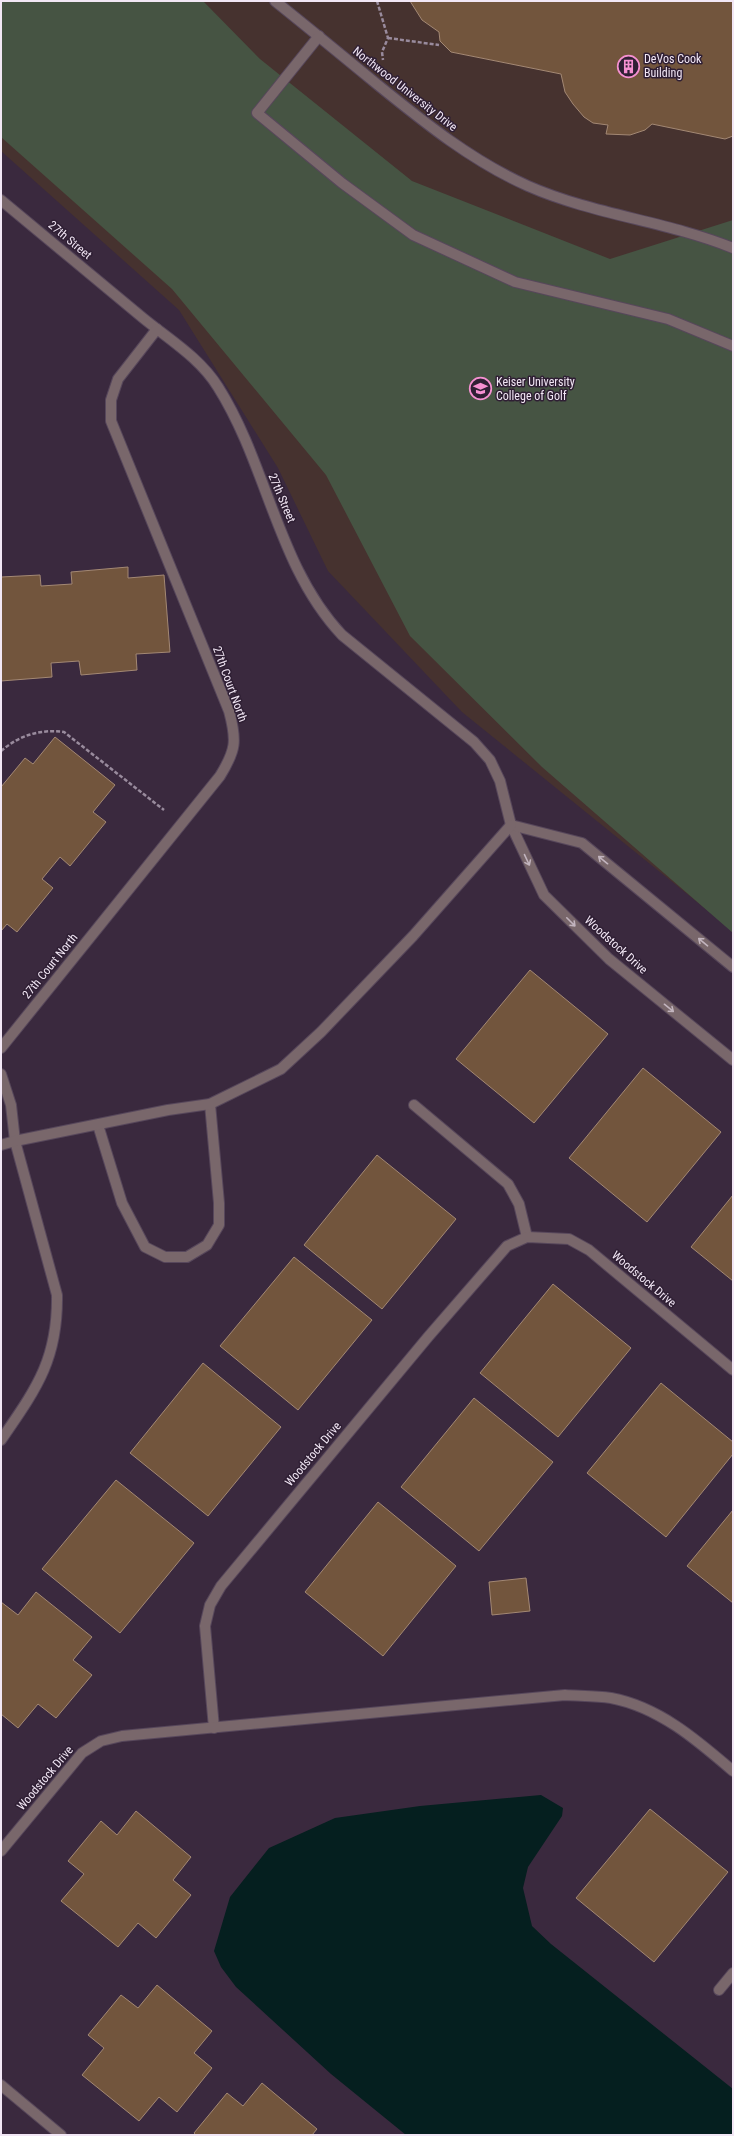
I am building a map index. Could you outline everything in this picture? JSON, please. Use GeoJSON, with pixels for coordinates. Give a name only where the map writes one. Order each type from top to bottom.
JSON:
{"type":"FeatureCollection","features":[{"type":"Feature","properties":{"kind":"street","name":"Northwood University Drive"},"geometry":{"type":"LineString","coordinates":[[275,1],[434,130],[490,166],[529,186],[592,208],[662,224],[707,237],[733,248]]}},
{"type":"Feature","properties":{"kind":"street"},"geometry":{"type":"LineString","coordinates":[[319,36],[257,114],[342,183],[413,235],[515,282],[668,319],[733,346]]}},
{"type":"Feature","properties":{"kind":"street","name":"27th Street"},"geometry":{"type":"LineString","coordinates":[[1,200],[157,329],[186,350],[202,367],[230,406],[301,578],[326,618],[342,635],[474,742],[490,760],[500,781],[511,825]]}},
{"type":"Feature","properties":{"kind":"street","name":"27th Court North"},"geometry":{"type":"LineString","coordinates":[[1,1048],[182,824],[224,770],[232,756],[235,733],[228,711],[111,421],[111,400],[118,379],[157,329]]}},
{"type":"Feature","properties":{"kind":"street"},"geometry":{"type":"LineString","coordinates":[[1,1145],[15,1141],[98,1126],[168,1110],[210,1104],[281,1069],[321,1032],[412,936],[511,825],[582,844],[733,967]]}},
{"type":"Feature","properties":{"kind":"street","name":"Woodstock Drive"},"geometry":{"type":"LineString","coordinates":[[511,825],[544,895],[609,959],[733,1060]]}},
{"type":"Feature","properties":{"kind":"street"},"geometry":{"type":"LineString","coordinates":[[1,1440],[33,1393],[48,1361],[58,1321],[57,1295],[15,1141],[11,1106],[3,1078]]}},
{"type":"Feature","properties":{"kind":"street"},"geometry":{"type":"LineString","coordinates":[[98,1126],[122,1203],[145,1247],[165,1257],[188,1257],[207,1245],[219,1225],[219,1203],[210,1104]]}},
{"type":"Feature","properties":{"kind":"street"},"geometry":{"type":"LineString","coordinates":[[414,1105],[508,1184],[518,1204],[527,1237]]}},
{"type":"Feature","properties":{"kind":"street","name":"Woodstock Drive"},"geometry":{"type":"LineString","coordinates":[[214,1728],[206,1626],[210,1604],[221,1586],[428,1337],[507,1246],[527,1237],[569,1239],[589,1250],[733,1370]]}},
{"type":"Feature","properties":{"kind":"street","name":"Woodstock Drive"},"geometry":{"type":"LineString","coordinates":[[1,1851],[82,1753],[101,1741],[122,1736],[565,1695],[611,1698],[655,1713],[675,1724],[733,1771]]}},
{"type":"Feature","properties":{"kind":"street"},"geometry":{"type":"LineString","coordinates":[[719,1990],[733,1973]]}},
{"type":"Feature","properties":{"kind":"street"},"geometry":{"type":"LineString","coordinates":[[1,2085],[61,2135]]}},
{"type":"Feature","properties":{"kind":"path"},"geometry":{"type":"LineString","coordinates":[[377,1],[388,38],[382,52],[384,66]]}},
{"type":"Feature","properties":{"kind":"path"},"geometry":{"type":"LineString","coordinates":[[388,38],[439,45]]}},
{"type":"Feature","properties":{"kind":"path"},"geometry":{"type":"LineString","coordinates":[[1,751],[14,741],[34,733],[50,730],[64,732],[182,824]]}},
{"type":"Feature","properties":{"kind":"shaded area","name":"Keiser University College of Golf"},"geometry":{"type":"Polygon","coordinates":[[[1,1],[733,1],[733,931],[462,712],[328,571],[278,468],[179,310],[1,151],[1,1]]]}},
{"type":"Feature","properties":{"kind":"shaded area","name":"Keiser University College of Golf"},"geometry":{"type":"Polygon","coordinates":[[[1,1],[203,1],[260,59],[412,181],[610,259],[733,220],[733,933],[542,767],[410,636],[326,475],[172,289],[1,137],[1,1]]]}},
{"type":"Feature","properties":{"kind":"shaded area"},"geometry":{"type":"Polygon","coordinates":[[[541,1795],[563,1808],[562,1816],[528,1867],[523,1888],[532,1926],[551,1944],[733,2089],[733,2135],[406,2135],[331,2074],[236,1987],[221,1967],[214,1951],[230,1897],[269,1848],[335,1818],[420,1806],[541,1795]]]}},
{"type":"Feature","properties":{"kind":"building","name":"DeVos Cook Building"},"geometry":{"type":"Polygon","coordinates":[[[410,1],[733,1],[733,136],[725,139],[652,124],[645,130],[630,135],[606,134],[608,125],[593,123],[584,117],[573,104],[565,92],[561,74],[451,52],[440,41],[439,32],[422,20],[410,1]]]}},
{"type":"Feature","properties":{"kind":"building"},"geometry":{"type":"Polygon","coordinates":[[[128,567],[128,578],[164,575],[170,652],[136,654],[137,670],[81,675],[79,661],[51,663],[52,677],[1,681],[1,577],[40,575],[41,586],[72,584],[71,572],[128,567]]]}},
{"type":"Feature","properties":{"kind":"building"},"geometry":{"type":"Polygon","coordinates":[[[55,737],[115,785],[93,812],[106,822],[70,866],[60,857],[42,879],[53,888],[17,932],[7,924],[1,931],[1,787],[25,758],[33,764],[55,737]]]}},
{"type":"Feature","properties":{"kind":"building"},"geometry":{"type":"Polygon","coordinates":[[[530,970],[608,1034],[534,1123],[456,1059],[530,970]]]}},
{"type":"Feature","properties":{"kind":"building"},"geometry":{"type":"Polygon","coordinates":[[[643,1068],[721,1132],[647,1222],[569,1158],[643,1068]]]}},
{"type":"Feature","properties":{"kind":"building"},"geometry":{"type":"Polygon","coordinates":[[[377,1155],[456,1219],[382,1309],[304,1245],[377,1155]]]}},
{"type":"Feature","properties":{"kind":"building"},"geometry":{"type":"Polygon","coordinates":[[[733,1195],[733,1281],[691,1247],[733,1195]]]}},
{"type":"Feature","properties":{"kind":"building"},"geometry":{"type":"Polygon","coordinates":[[[294,1257],[372,1320],[298,1410],[220,1346],[294,1257]]]}},
{"type":"Feature","properties":{"kind":"building"},"geometry":{"type":"Polygon","coordinates":[[[553,1284],[631,1348],[558,1437],[480,1373],[553,1284]]]}},
{"type":"Feature","properties":{"kind":"building"},"geometry":{"type":"Polygon","coordinates":[[[203,1363],[281,1427],[208,1516],[130,1453],[203,1363]]]}},
{"type":"Feature","properties":{"kind":"building"},"geometry":{"type":"Polygon","coordinates":[[[661,1383],[733,1442],[733,1454],[666,1537],[587,1473],[661,1383]]]}},
{"type":"Feature","properties":{"kind":"building"},"geometry":{"type":"Polygon","coordinates":[[[474,1398],[553,1462],[479,1551],[401,1487],[474,1398]]]}},
{"type":"Feature","properties":{"kind":"building"},"geometry":{"type":"Polygon","coordinates":[[[116,1480],[194,1543],[120,1633],[42,1569],[116,1480]]]}},
{"type":"Feature","properties":{"kind":"building"},"geometry":{"type":"Polygon","coordinates":[[[378,1502],[456,1566],[383,1656],[305,1592],[378,1502]]]}},
{"type":"Feature","properties":{"kind":"building"},"geometry":{"type":"Polygon","coordinates":[[[733,1510],[733,1603],[687,1566],[733,1510]]]}},
{"type":"Feature","properties":{"kind":"building"},"geometry":{"type":"Polygon","coordinates":[[[526,1578],[530,1611],[492,1615],[489,1582],[526,1578]]]}},
{"type":"Feature","properties":{"kind":"building"},"geometry":{"type":"Polygon","coordinates":[[[36,1592],[92,1637],[73,1660],[92,1675],[56,1718],[38,1704],[18,1728],[1,1714],[1,1602],[18,1615],[36,1592]]]}},
{"type":"Feature","properties":{"kind":"building"},"geometry":{"type":"Polygon","coordinates":[[[650,1809],[728,1872],[654,1962],[576,1898],[650,1809]]]}},
{"type":"Feature","properties":{"kind":"building"},"geometry":{"type":"Polygon","coordinates":[[[136,1811],[191,1857],[173,1880],[191,1895],[156,1938],[138,1923],[118,1947],[61,1901],[84,1874],[68,1861],[101,1821],[117,1835],[136,1811]]]}},
{"type":"Feature","properties":{"kind":"building"},"geometry":{"type":"Polygon","coordinates":[[[157,1985],[212,2031],[194,2053],[212,2068],[177,2112],[159,2097],[139,2121],[82,2075],[104,2048],[88,2035],[121,1995],[138,2008],[157,1985]]]}},
{"type":"Feature","properties":{"kind":"building"},"geometry":{"type":"Polygon","coordinates":[[[262,2083],[317,2129],[312,2135],[196,2135],[194,2133],[227,2093],[243,2106],[262,2083]]]}},
{"type":"Feature","properties":{"kind":"place","name":"DeVos Cook Building"},"geometry":{"type":"Point","coordinates":[628,66]}},
{"type":"Feature","properties":{"kind":"place","name":"Keiser University College of Golf"},"geometry":{"type":"Point","coordinates":[481,389]}}]}
